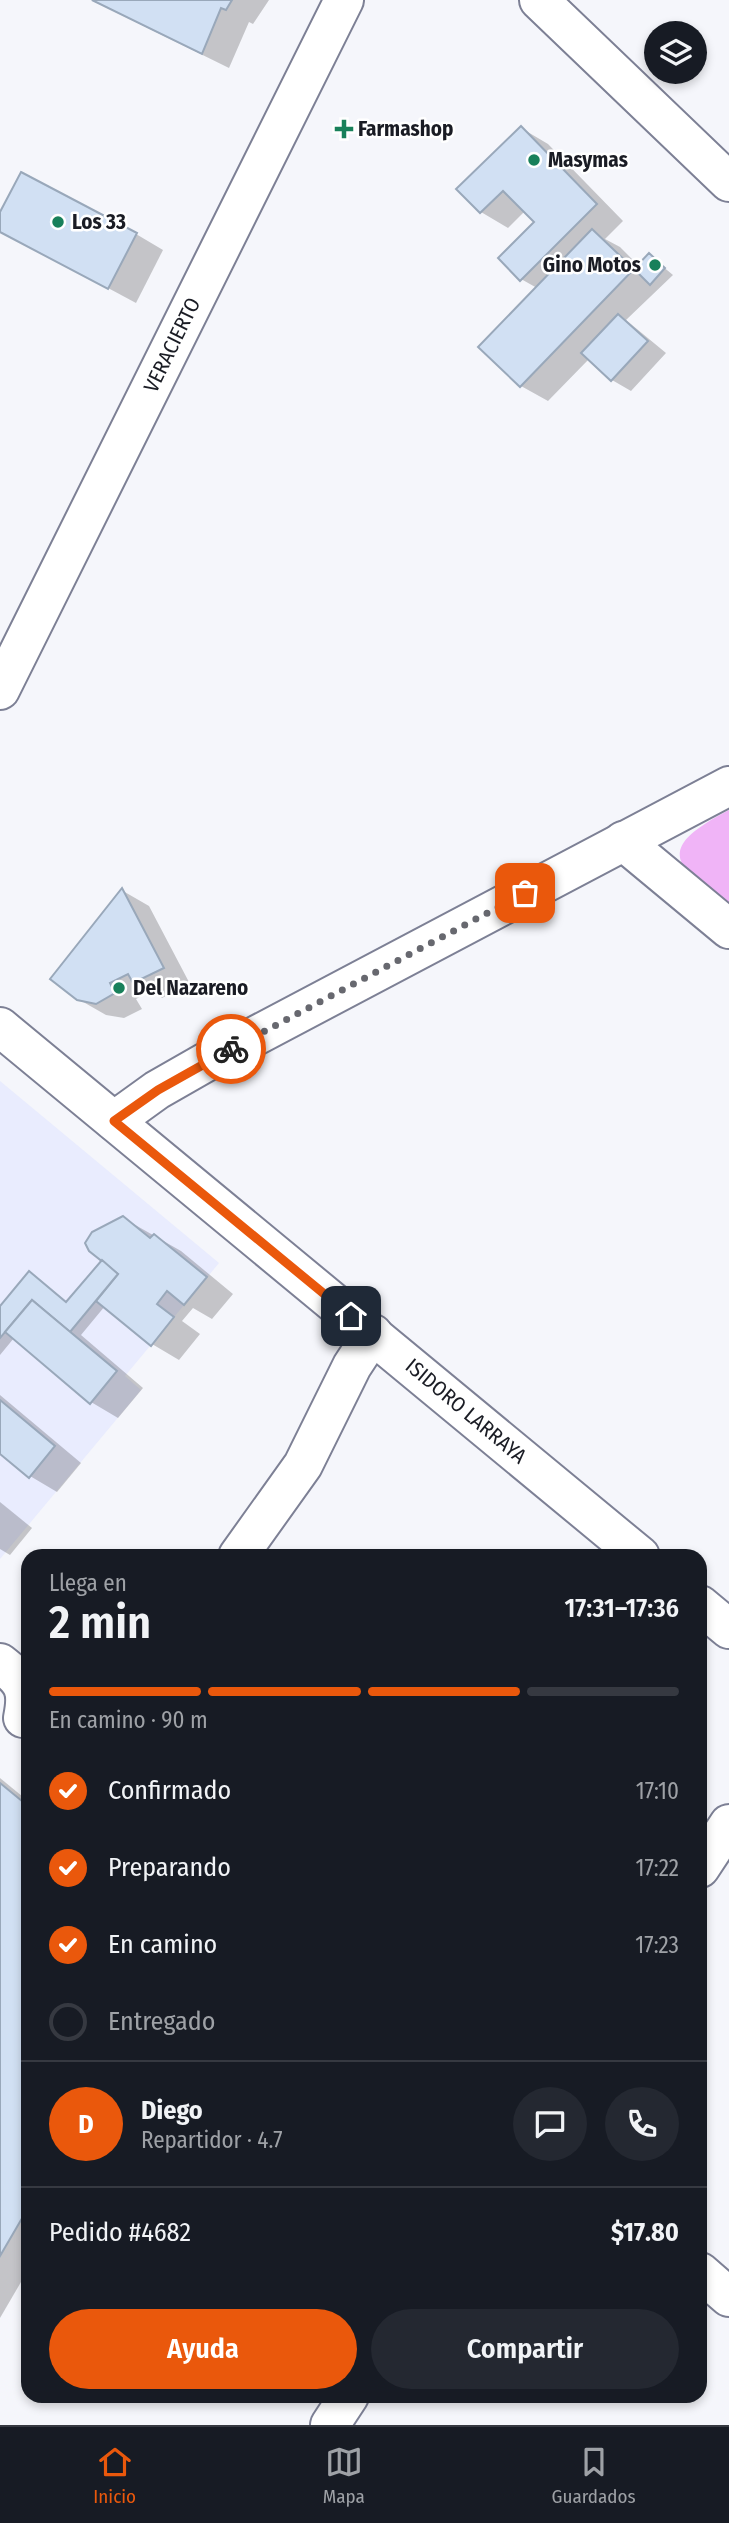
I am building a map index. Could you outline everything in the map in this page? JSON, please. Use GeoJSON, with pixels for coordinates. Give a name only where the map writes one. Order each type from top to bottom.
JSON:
{"type":"FeatureCollection","features":[{"type":"Feature","properties":{"kind":"street","name":"VERACIERTO"},"geometry":{"type":"LineString","coordinates":[[0,690],[13,645],[344,0]]}},
{"type":"Feature","properties":{"kind":"street"},"geometry":{"type":"LineString","coordinates":[[539,0],[729,182]]}},
{"type":"Feature","properties":{"kind":"street"},"geometry":{"type":"LineString","coordinates":[[114,1121],[158,1090],[206,1062],[729,786]]}},
{"type":"Feature","properties":{"kind":"street"},"geometry":{"type":"LineString","coordinates":[[624,841],[729,929]]}},
{"type":"Feature","properties":{"kind":"street","name":"ISIDORO LARRAYA"},"geometry":{"type":"LineString","coordinates":[[0,1027],[632,1549]]}},
{"type":"Feature","properties":{"kind":"street"},"geometry":{"type":"LineString","coordinates":[[243,1549],[303,1465],[352,1366],[373,1334]]}},
{"type":"Feature","properties":{"kind":"street"},"geometry":{"type":"LineString","coordinates":[[707,1611],[729,1629]]}},
{"type":"Feature","properties":{"kind":"street"},"geometry":{"type":"LineString","coordinates":[[0,1663],[21,1682]]}},
{"type":"Feature","properties":{"kind":"street"},"geometry":{"type":"LineString","coordinates":[[707,1857],[729,1824]]}},
{"type":"Feature","properties":{"kind":"street"},"geometry":{"type":"LineString","coordinates":[[707,2278],[729,2297]]}},
{"type":"Feature","properties":{"kind":"street"},"geometry":{"type":"LineString","coordinates":[[330,2425],[344,2403]]}},
{"type":"Feature","properties":{"kind":"shaded area"},"geometry":{"type":"Polygon","coordinates":[[[729,810],[729,912],[696,882],[680,858],[681,848],[689,836],[729,810]]]}},
{"type":"Feature","properties":{"kind":"shaded area"},"geometry":{"type":"Polygon","coordinates":[[[0,1081],[219,1263],[125,1376],[141,1390],[0,1559],[0,1081]]]}},
{"type":"Feature","properties":{"kind":"building"},"geometry":{"type":"Polygon","coordinates":[[[92,0],[232,0],[226,10],[221,8],[202,54],[92,0]]]}},
{"type":"Feature","properties":{"kind":"building"},"geometry":{"type":"Polygon","coordinates":[[[521,126],[597,204],[520,281],[498,258],[534,222],[503,191],[480,213],[456,189],[521,126]]]}},
{"type":"Feature","properties":{"kind":"building","name":"Los 33"},"geometry":{"type":"Polygon","coordinates":[[[21,172],[137,233],[108,289],[0,232],[0,212],[21,172]]]}},
{"type":"Feature","properties":{"kind":"building"},"geometry":{"type":"Polygon","coordinates":[[[592,229],[634,269],[520,387],[478,347],[592,229]]]}},
{"type":"Feature","properties":{"kind":"building"},"geometry":{"type":"Polygon","coordinates":[[[649,253],[665,268],[650,285],[634,269],[649,253]]]}},
{"type":"Feature","properties":{"kind":"building"},"geometry":{"type":"Polygon","coordinates":[[[618,314],[648,341],[611,381],[581,353],[618,314]]]}},
{"type":"Feature","properties":{"kind":"building"},"geometry":{"type":"Polygon","coordinates":[[[122,888],[164,968],[133,983],[128,974],[110,983],[115,993],[96,1004],[77,1000],[50,979],[122,888]]]}},
{"type":"Feature","properties":{"kind":"building"},"geometry":{"type":"Polygon","coordinates":[[[123,1216],[150,1238],[154,1234],[207,1277],[184,1305],[167,1291],[157,1304],[174,1317],[151,1346],[96,1301],[118,1274],[89,1251],[85,1243],[92,1232],[123,1216]]]}},
{"type":"Feature","properties":{"kind":"building"},"geometry":{"type":"Polygon","coordinates":[[[102,1260],[118,1274],[70,1332],[32,1300],[0,1338],[0,1306],[29,1271],[66,1302],[102,1260]]]}},
{"type":"Feature","properties":{"kind":"building"},"geometry":{"type":"Polygon","coordinates":[[[32,1300],[117,1371],[90,1404],[5,1332],[32,1300]]]}},
{"type":"Feature","properties":{"kind":"building"},"geometry":{"type":"Polygon","coordinates":[[[0,1400],[55,1446],[29,1478],[0,1454],[0,1400]]]}},
{"type":"Feature","properties":{"kind":"building"},"geometry":{"type":"Polygon","coordinates":[[[0,1783],[21,1800],[21,2220],[0,2256],[0,1783]]]}},
{"type":"Feature","properties":{"kind":"way so far"},"geometry":{"type":"LineString","coordinates":[[231,1049],[525,893]]}},
{"type":"Feature","properties":{"kind":"place","name":"Farmashop"},"geometry":{"type":"Point","coordinates":[344,129]}},
{"type":"Feature","properties":{"kind":"place","name":"Masymas"},"geometry":{"type":"Point","coordinates":[534,160]}},
{"type":"Feature","properties":{"kind":"place","name":"Los 33"},"geometry":{"type":"Point","coordinates":[58,222]}},
{"type":"Feature","properties":{"kind":"place","name":"Gino Motos"},"geometry":{"type":"Point","coordinates":[655,265]}},
{"type":"Feature","properties":{"kind":"place","name":"Del Nazareno"},"geometry":{"type":"Point","coordinates":[119,988]}},
{"type":"Feature","properties":{"kind":"route"},"geometry":{"type":"LineString","coordinates":[[231,1049],[158,1090],[114,1121],[351,1316]]}}]}
